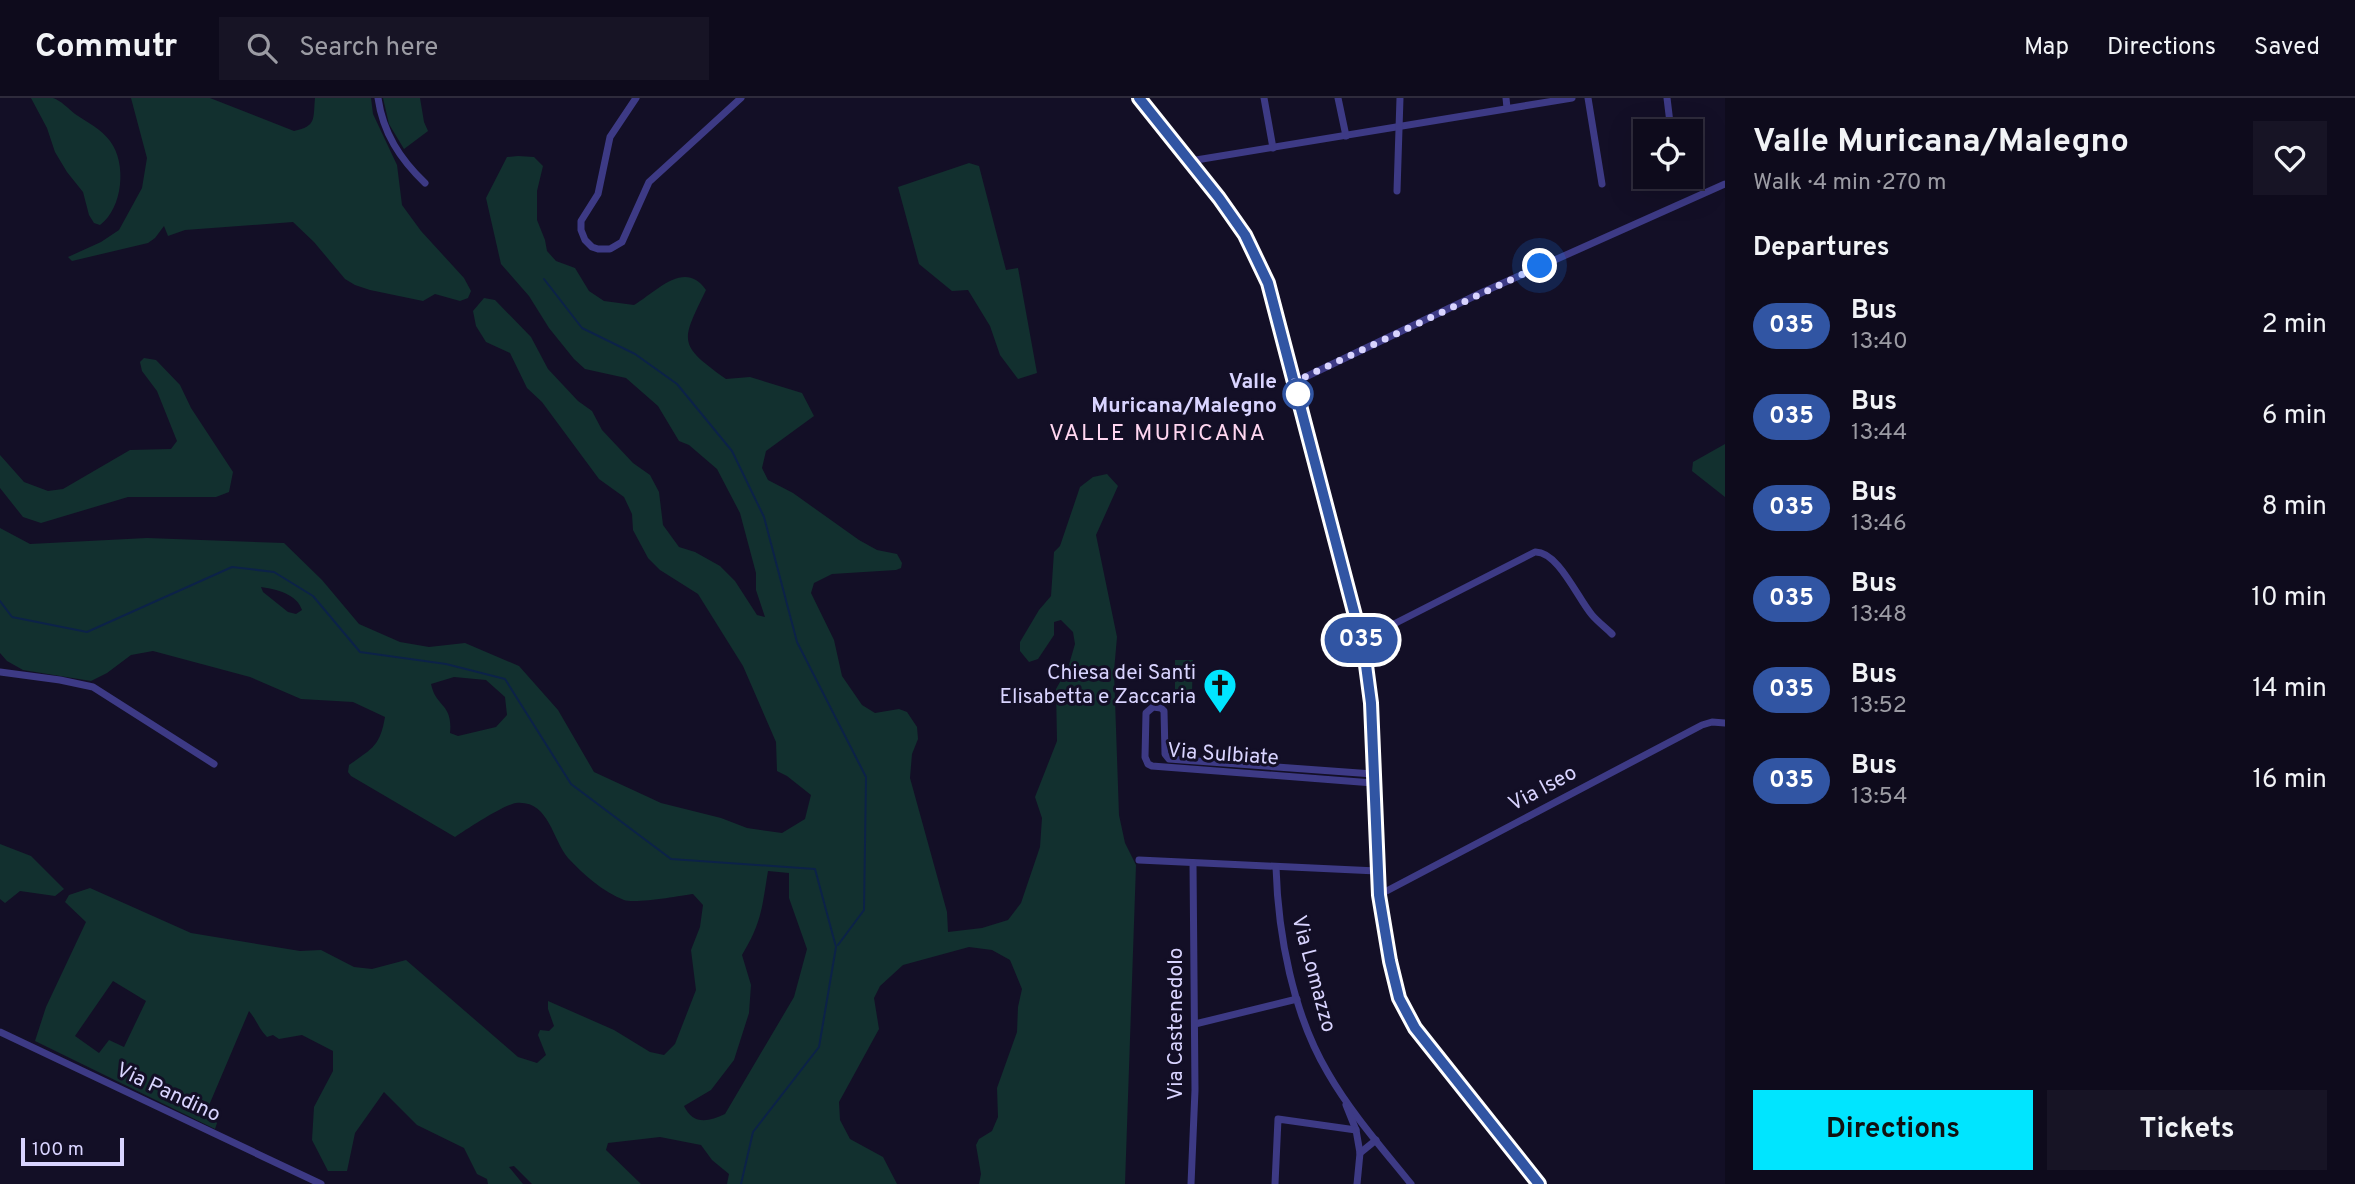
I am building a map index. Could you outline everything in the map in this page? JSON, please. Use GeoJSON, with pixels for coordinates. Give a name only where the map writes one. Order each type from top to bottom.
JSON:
{"type":"FeatureCollection","features":[{"type":"Feature","properties":{"kind":"street"},"geometry":{"type":"LineString","coordinates":[[378,98],[386,129],[397,151],[425,183]]}},
{"type":"Feature","properties":{"kind":"street"},"geometry":{"type":"LineString","coordinates":[[636,98],[610,137],[599,192],[581,221],[583,237],[589,245],[598,249],[607,250],[620,244],[649,182],[741,98]]}},
{"type":"Feature","properties":{"kind":"street"},"geometry":{"type":"LineString","coordinates":[[1139,98],[1219,198],[1253,249],[1268,283],[1364,650],[1371,703],[1379,895],[1390,961],[1405,1013],[1539,1184]]}},
{"type":"Feature","properties":{"kind":"street"},"geometry":{"type":"LineString","coordinates":[[1264,98],[1273,148]]}},
{"type":"Feature","properties":{"kind":"street"},"geometry":{"type":"LineString","coordinates":[[1339,98],[1346,136]]}},
{"type":"Feature","properties":{"kind":"street"},"geometry":{"type":"LineString","coordinates":[[1397,191],[1400,98]]}},
{"type":"Feature","properties":{"kind":"street"},"geometry":{"type":"LineString","coordinates":[[1506,98],[1507,108]]}},
{"type":"Feature","properties":{"kind":"street"},"geometry":{"type":"LineString","coordinates":[[1190,161],[1572,98]]}},
{"type":"Feature","properties":{"kind":"street"},"geometry":{"type":"LineString","coordinates":[[1588,98],[1602,184]]}},
{"type":"Feature","properties":{"kind":"street"},"geometry":{"type":"LineString","coordinates":[[1667,98],[1670,119]]}},
{"type":"Feature","properties":{"kind":"street"},"geometry":{"type":"LineString","coordinates":[[1294,382],[1483,292],[1724,186]]}},
{"type":"Feature","properties":{"kind":"street"},"geometry":{"type":"LineString","coordinates":[[1364,650],[1388,627],[1535,552],[1544,552],[1555,562],[1592,614],[1612,634]]}},
{"type":"Feature","properties":{"kind":"street"},"geometry":{"type":"LineString","coordinates":[[0,672],[93,687],[214,764]]}},
{"type":"Feature","properties":{"kind":"street","name":"Via Sulbiate"},"geometry":{"type":"LineString","coordinates":[[1153,707],[1164,711],[1165,754],[1168,758],[1373,779],[1153,766],[1148,764],[1145,757],[1146,713],[1153,707]]}},
{"type":"Feature","properties":{"kind":"street","name":"Via Iseo"},"geometry":{"type":"LineString","coordinates":[[1379,895],[1702,725],[1712,722],[1725,723]]}},
{"type":"Feature","properties":{"kind":"street"},"geometry":{"type":"LineString","coordinates":[[1139,860],[1377,871]]}},
{"type":"Feature","properties":{"kind":"street","name":"Via Castenedolo"},"geometry":{"type":"LineString","coordinates":[[1191,1184],[1195,1090],[1194,863]]}},
{"type":"Feature","properties":{"kind":"street","name":"Via Lomazzo"},"geometry":{"type":"LineString","coordinates":[[1276,867],[1279,922],[1297,999],[1318,1055],[1341,1095],[1411,1184]]}},
{"type":"Feature","properties":{"kind":"street"},"geometry":{"type":"LineString","coordinates":[[1195,1024],[1297,999]]}},
{"type":"Feature","properties":{"kind":"street","name":"Via Pandino"},"geometry":{"type":"LineString","coordinates":[[0,1032],[321,1184]]}},
{"type":"Feature","properties":{"kind":"street"},"geometry":{"type":"LineString","coordinates":[[1341,1095],[1356,1130],[1360,1153],[1357,1184]]}},
{"type":"Feature","properties":{"kind":"street"},"geometry":{"type":"LineString","coordinates":[[1275,1184],[1278,1119],[1356,1130]]}},
{"type":"Feature","properties":{"kind":"street"},"geometry":{"type":"LineString","coordinates":[[1360,1153],[1376,1140]]}},
{"type":"Feature","properties":{"kind":"green space"},"geometry":{"type":"Polygon","coordinates":[[[31,98],[53,98],[59,101],[102,133],[115,150],[120,173],[118,197],[114,208],[100,225],[94,223],[89,215],[83,192],[55,152],[47,128],[31,98]]]}},
{"type":"Feature","properties":{"kind":"green space"},"geometry":{"type":"Polygon","coordinates":[[[131,98],[210,98],[294,131],[310,124],[314,116],[315,98],[371,98],[373,114],[397,165],[402,205],[421,231],[464,278],[471,291],[468,298],[460,301],[435,294],[423,301],[355,285],[345,279],[293,222],[185,230],[168,236],[164,226],[148,243],[72,261],[68,257],[101,242],[119,230],[142,188],[147,158],[131,98]]]}},
{"type":"Feature","properties":{"kind":"green space"},"geometry":{"type":"Polygon","coordinates":[[[383,98],[420,98],[428,131],[404,149],[389,124],[383,98]]]}},
{"type":"Feature","properties":{"kind":"green space"},"geometry":{"type":"Polygon","coordinates":[[[507,157],[534,157],[543,166],[537,191],[537,220],[547,251],[556,261],[575,268],[589,291],[604,301],[634,305],[661,286],[680,277],[698,281],[706,290],[688,332],[688,341],[699,358],[726,379],[750,377],[802,393],[814,416],[766,451],[762,468],[768,480],[793,493],[859,540],[877,550],[897,554],[902,563],[901,568],[832,574],[814,583],[811,593],[834,640],[842,676],[862,705],[875,713],[899,709],[907,712],[917,727],[918,739],[912,754],[910,778],[947,912],[948,932],[982,928],[1008,920],[1021,903],[1040,847],[1042,818],[1035,797],[1057,741],[1056,689],[1068,668],[1075,644],[1073,632],[1061,620],[1054,622],[1054,635],[1038,659],[1029,662],[1020,651],[1020,642],[1039,610],[1051,596],[1054,552],[1060,546],[1080,487],[1093,477],[1107,474],[1118,486],[1096,535],[1117,637],[1114,671],[1119,815],[1125,843],[1136,865],[1125,1184],[979,1184],[981,1174],[976,1145],[979,1139],[992,1131],[998,1117],[997,1088],[1017,1032],[1022,989],[1010,960],[992,950],[969,947],[903,965],[880,986],[874,998],[879,1029],[839,1102],[840,1120],[850,1139],[883,1157],[897,1184],[727,1184],[729,1174],[712,1160],[701,1145],[660,1137],[608,1143],[606,1150],[641,1184],[532,1184],[514,1166],[509,1167],[523,1184],[488,1184],[487,1179],[477,1174],[464,1148],[417,1125],[384,1092],[355,1133],[347,1171],[328,1171],[312,1140],[314,1107],[333,1071],[333,1051],[302,1035],[279,1039],[273,1035],[267,1037],[249,1011],[207,1110],[217,1123],[215,1129],[35,1041],[46,1007],[86,922],[65,902],[69,895],[90,888],[191,933],[300,951],[321,950],[354,967],[372,969],[406,960],[518,1057],[537,1063],[546,1055],[538,1035],[540,1030],[549,1031],[554,1026],[548,1001],[614,1030],[650,1052],[664,1055],[675,1044],[696,990],[691,950],[700,927],[703,905],[693,894],[630,901],[608,892],[568,858],[543,814],[527,804],[516,803],[503,808],[455,837],[351,776],[348,772],[349,765],[374,746],[381,734],[385,717],[353,702],[301,699],[250,677],[153,651],[131,655],[91,681],[23,670],[7,661],[0,653],[0,528],[30,544],[147,538],[284,543],[322,580],[359,624],[400,642],[429,647],[465,643],[519,666],[558,710],[594,772],[661,803],[721,818],[747,828],[782,833],[805,819],[811,795],[777,771],[776,742],[743,666],[698,594],[660,570],[648,558],[633,530],[632,514],[624,497],[599,479],[542,402],[527,388],[510,353],[486,342],[476,326],[473,311],[484,298],[495,300],[531,337],[548,369],[578,401],[592,411],[602,430],[633,463],[650,475],[659,492],[663,525],[679,547],[695,552],[720,566],[735,581],[757,615],[765,617],[756,590],[756,573],[740,513],[717,469],[689,445],[679,441],[658,406],[626,378],[585,369],[574,359],[549,328],[529,296],[501,264],[486,198],[507,157]],[[261,587],[263,592],[288,612],[296,614],[302,610],[296,600],[285,593],[261,587]],[[454,677],[431,684],[436,698],[449,716],[450,733],[458,736],[496,727],[507,715],[505,697],[486,680],[454,677]],[[768,871],[762,905],[742,955],[751,985],[749,1013],[734,1060],[711,1090],[684,1106],[696,1119],[713,1119],[725,1114],[794,997],[807,949],[789,898],[789,873],[768,871]],[[113,981],[75,1036],[99,1053],[109,1040],[124,1047],[146,1001],[113,981]]]}},
{"type":"Feature","properties":{"kind":"green space"},"geometry":{"type":"Polygon","coordinates":[[[969,163],[979,166],[1006,270],[1018,268],[1037,373],[1018,379],[1000,355],[990,326],[968,290],[952,291],[919,264],[898,187],[969,163]]]}},
{"type":"Feature","properties":{"kind":"green space"},"geometry":{"type":"Polygon","coordinates":[[[144,358],[156,360],[180,385],[191,408],[233,472],[229,492],[216,497],[128,497],[41,523],[23,517],[0,488],[0,455],[24,482],[48,491],[63,489],[130,450],[171,449],[177,441],[157,391],[142,371],[140,362],[144,358]]]}},
{"type":"Feature","properties":{"kind":"green space"},"geometry":{"type":"Polygon","coordinates":[[[1725,444],[1725,497],[1692,471],[1693,462],[1725,444]]]}},
{"type":"Feature","properties":{"kind":"green space"},"geometry":{"type":"Polygon","coordinates":[[[1175,660],[1193,660],[1192,691],[1175,691],[1175,660]]]}},
{"type":"Feature","properties":{"kind":"green space"},"geometry":{"type":"Polygon","coordinates":[[[0,844],[31,856],[64,889],[55,896],[20,891],[5,903],[0,899],[0,844]]]}},
{"type":"Feature","properties":{"kind":"waterway"},"geometry":{"type":"LineString","coordinates":[[544,279],[582,328],[635,354],[677,384],[732,451],[764,517],[797,642],[866,777],[864,910],[838,945]]}},
{"type":"Feature","properties":{"kind":"waterway"},"geometry":{"type":"LineString","coordinates":[[0,601],[12,617],[87,632],[232,567],[274,572],[313,596],[360,652],[446,664],[505,679],[571,784],[671,859],[815,869],[836,947],[819,1047],[753,1132],[741,1184]]}},
{"type":"Feature","properties":{"kind":"bus line","name":"035"},"geometry":{"type":"LineString","coordinates":[[1139,98],[1245,235],[1268,283],[1275,306],[1364,650],[1371,703],[1379,895],[1390,961],[1402,1006],[1415,1028],[1539,1184]]}},
{"type":"Feature","properties":{"kind":"place","name":"Valle Muricana/Malegno"},"geometry":{"type":"Point","coordinates":[1298,394]}},
{"type":"Feature","properties":{"kind":"place","name":"Chiesa dei Santi Elisabetta e Zaccaria"},"geometry":{"type":"Point","coordinates":[1220,715]}},
{"type":"Feature","properties":{"kind":"district","name":"VALLE MURICANA"},"geometry":{"type":"Point","coordinates":[1158,434]}},
{"type":"Feature","properties":{"kind":"route"},"geometry":{"type":"LineString","coordinates":[[1298,394],[1294,382],[1540,266]]}}]}
